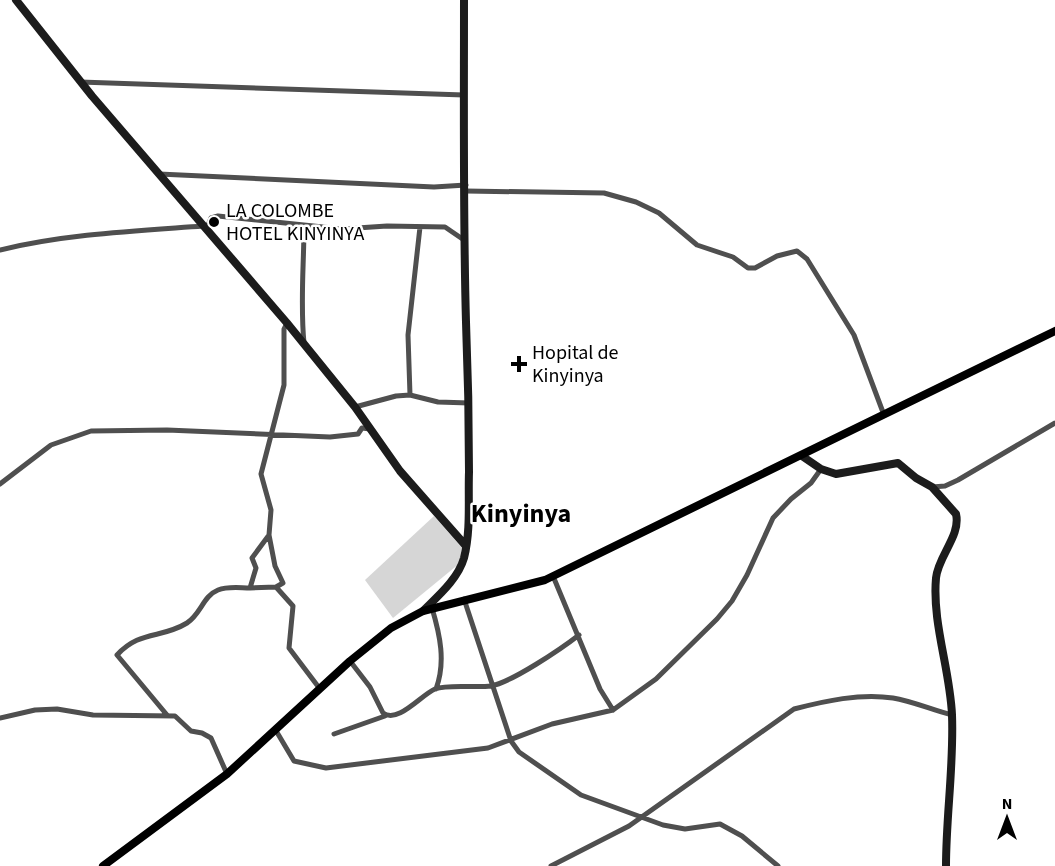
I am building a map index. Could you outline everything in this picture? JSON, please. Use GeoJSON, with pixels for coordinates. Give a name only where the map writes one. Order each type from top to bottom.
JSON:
{"type":"FeatureCollection","features":[{"type":"Feature","properties":{"kind":"main road"},"geometry":{"type":"LineString","coordinates":[[16,0],[80,82],[287,323],[355,407],[400,471],[466,546]]}},
{"type":"Feature","properties":{"kind":"main road"},"geometry":{"type":"LineString","coordinates":[[423,611],[451,582],[462,563],[468,525],[469,403],[464,240],[466,188],[464,0]]}},
{"type":"Feature","properties":{"kind":"main road"},"geometry":{"type":"LineString","coordinates":[[103,866],[227,774],[350,661],[391,628],[432,608],[524,586],[553,576],[1055,332]]}},
{"type":"Feature","properties":{"kind":"main road"},"geometry":{"type":"LineString","coordinates":[[802,456],[821,469],[848,474],[896,462],[932,488],[954,510],[957,518],[957,526],[938,565],[936,578],[936,598],[952,715],[946,866]]}},
{"type":"Feature","properties":{"kind":"street"},"geometry":{"type":"LineString","coordinates":[[80,82],[464,95]]}},
{"type":"Feature","properties":{"kind":"street"},"geometry":{"type":"LineString","coordinates":[[159,174],[604,193],[636,202],[659,213],[701,248],[733,257],[748,268],[755,268],[777,256],[797,251],[807,259],[854,335],[884,415]]}},
{"type":"Feature","properties":{"kind":"street"},"geometry":{"type":"LineString","coordinates":[[0,250],[33,242],[92,234],[204,228],[214,216],[342,229],[387,226],[445,227],[464,240]]}},
{"type":"Feature","properties":{"kind":"street"},"geometry":{"type":"LineString","coordinates":[[304,225],[304,276],[301,304],[304,344]]}},
{"type":"Feature","properties":{"kind":"street"},"geometry":{"type":"LineString","coordinates":[[410,395],[408,335],[420,227]]}},
{"type":"Feature","properties":{"kind":"street"},"geometry":{"type":"LineString","coordinates":[[167,715],[117,655],[138,638],[189,622],[209,596],[217,590],[226,587],[276,587],[283,583],[275,566],[269,535],[271,510],[261,474],[284,385],[284,329],[287,323]]}},
{"type":"Feature","properties":{"kind":"street"},"geometry":{"type":"LineString","coordinates":[[355,407],[396,396],[410,395],[438,402],[469,403]]}},
{"type":"Feature","properties":{"kind":"street"},"geometry":{"type":"LineString","coordinates":[[932,488],[945,486],[958,480],[1055,423]]}},
{"type":"Feature","properties":{"kind":"street"},"geometry":{"type":"LineString","coordinates":[[0,484],[51,445],[91,431],[167,430],[343,436],[358,435],[362,428],[370,429]]}},
{"type":"Feature","properties":{"kind":"street"},"geometry":{"type":"LineString","coordinates":[[275,729],[294,761],[326,768],[488,748],[552,724],[613,710],[656,679],[717,619],[732,601],[747,575],[774,518],[790,499],[812,483],[821,469]]}},
{"type":"Feature","properties":{"kind":"street"},"geometry":{"type":"LineString","coordinates":[[250,588],[256,568],[252,558],[269,535]]}},
{"type":"Feature","properties":{"kind":"street"},"geometry":{"type":"LineString","coordinates":[[553,576],[600,689],[613,710]]}},
{"type":"Feature","properties":{"kind":"street"},"geometry":{"type":"LineString","coordinates":[[276,587],[293,606],[289,648],[321,689]]}},
{"type":"Feature","properties":{"kind":"street"},"geometry":{"type":"LineString","coordinates":[[464,599],[511,741],[519,752],[581,795],[639,818],[686,829],[720,824],[742,836],[778,866]]}},
{"type":"Feature","properties":{"kind":"street"},"geometry":{"type":"LineString","coordinates":[[432,608],[440,637],[441,653],[440,677],[436,689]]}},
{"type":"Feature","properties":{"kind":"street"},"geometry":{"type":"LineString","coordinates":[[334,734],[401,712],[436,689],[494,685],[554,654],[579,635]]}},
{"type":"Feature","properties":{"kind":"street"},"geometry":{"type":"LineString","coordinates":[[350,661],[370,687],[385,716]]}},
{"type":"Feature","properties":{"kind":"street"},"geometry":{"type":"LineString","coordinates":[[551,866],[583,852],[639,818],[794,709],[826,702],[878,696],[895,698],[952,715]]}},
{"type":"Feature","properties":{"kind":"street"},"geometry":{"type":"LineString","coordinates":[[0,718],[35,710],[57,709],[93,715],[175,716],[191,731],[211,738],[227,774]]}},
{"type":"Feature","properties":{"kind":"shaded area"},"geometry":{"type":"Polygon","coordinates":[[[434,516],[462,548],[460,563],[393,618],[365,580],[434,516]]]}},
{"type":"Feature","properties":{"kind":"place","name":"LA COLOMBE HOTEL KINYINYA"},"geometry":{"type":"Point","coordinates":[214,222]}},
{"type":"Feature","properties":{"kind":"place","name":"Hopital de Kinyinya"},"geometry":{"type":"Point","coordinates":[519,364]}},
{"type":"Feature","properties":{"kind":"district","name":"Kinyinya"},"geometry":{"type":"Point","coordinates":[521,513]}}]}
